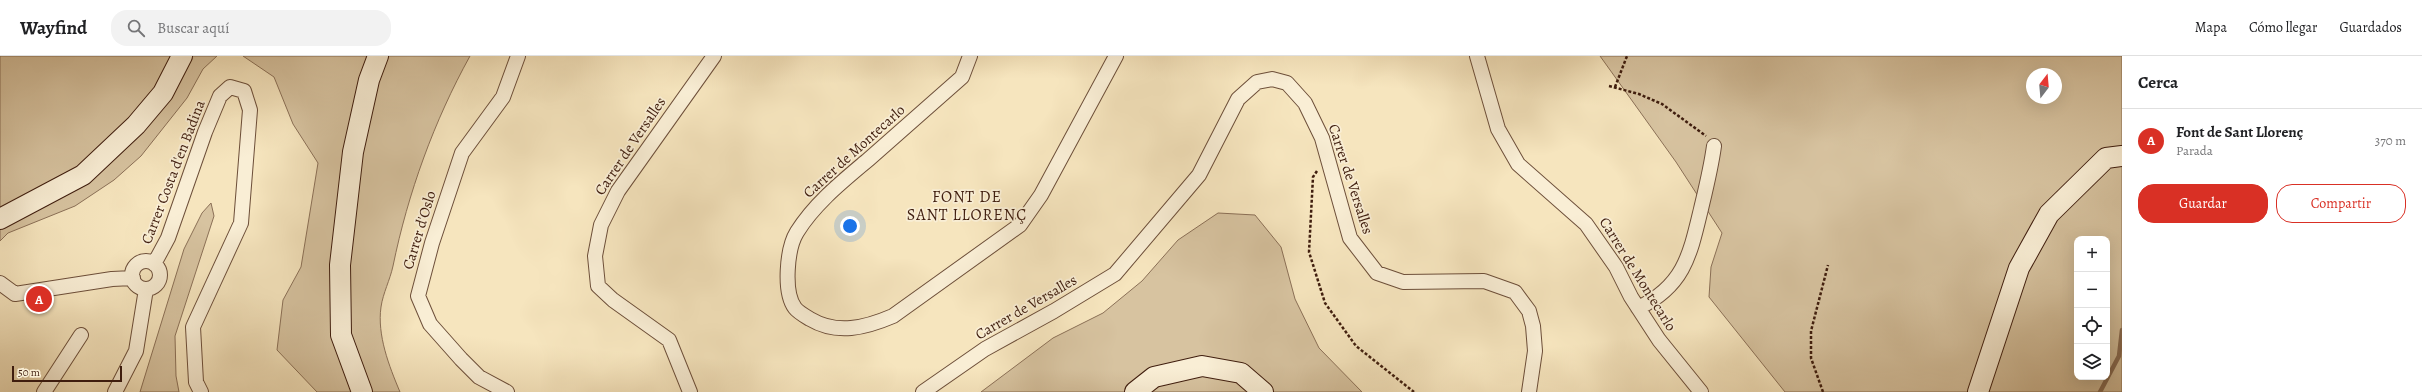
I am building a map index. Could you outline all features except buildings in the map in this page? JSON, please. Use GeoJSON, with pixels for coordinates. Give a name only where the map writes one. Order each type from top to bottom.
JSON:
{"type":"FeatureCollection","features":[{"type":"Feature","properties":{"kind":"main road"},"geometry":{"type":"LineString","coordinates":[[0,219],[83,175],[136,125],[163,93],[182,56]]}},
{"type":"Feature","properties":{"kind":"main road"},"geometry":{"type":"LineString","coordinates":[[362,392],[341,335],[340,265],[353,152],[369,80],[378,56]]}},
{"type":"Feature","properties":{"kind":"main road"},"geometry":{"type":"LineString","coordinates":[[1978,392],[2019,268],[2049,214],[2106,158],[2122,156]]}},
{"type":"Feature","properties":{"kind":"main road"},"geometry":{"type":"LineString","coordinates":[[1135,392],[1154,377],[1202,366],[1241,373],[1263,392]]}},
{"type":"Feature","properties":{"kind":"street","name":"Carrer d'Oslo"},"geometry":{"type":"LineString","coordinates":[[507,392],[479,377],[461,359],[430,324],[418,296],[432,243],[462,153],[503,97],[518,56]]}},
{"type":"Feature","properties":{"kind":"street","name":"Carrer de Versalles"},"geometry":{"type":"LineString","coordinates":[[690,392],[668,340],[613,300],[598,286],[595,256],[601,225],[618,191],[714,56]]}},
{"type":"Feature","properties":{"kind":"street","name":"Carrer de Montecarlo"},"geometry":{"type":"LineString","coordinates":[[970,56],[962,77],[839,185],[811,212],[796,233],[790,250],[787,276],[788,291],[795,308],[811,319],[843,330],[881,321],[893,316],[1020,225],[1041,195],[1116,56]]}},
{"type":"Feature","properties":{"kind":"street","name":"Carrer de Montecarlo"},"geometry":{"type":"LineString","coordinates":[[1477,56],[1498,130],[1518,164],[1586,224],[1616,267],[1638,308],[1658,340],[1701,392]]}},
{"type":"Feature","properties":{"kind":"street","name":"Carrer de Versalles"},"geometry":{"type":"LineString","coordinates":[[923,392],[985,349],[1054,311],[1115,274],[1199,175],[1238,99],[1257,82],[1272,78],[1287,83],[1305,103],[1322,138],[1350,238],[1377,273],[1403,282],[1484,281],[1515,292],[1529,311],[1533,326],[1535,351],[1529,392]]}},
{"type":"Feature","properties":{"kind":"street","name":"Carrer Costa d'en Badina"},"geometry":{"type":"LineString","coordinates":[[154,264],[168,238],[205,132],[220,96],[230,88],[244,91],[250,110],[241,223],[193,327],[196,382],[201,392]]}},
{"type":"Feature","properties":{"kind":"street"},"geometry":{"type":"LineString","coordinates":[[1638,308],[1656,299],[1676,279],[1687,259],[1697,235],[1714,146]]}},
{"type":"Feature","properties":{"kind":"street"},"geometry":{"type":"LineString","coordinates":[[147,261],[154,264],[160,271],[159,280],[153,288],[146,289],[137,286],[132,278],[133,271],[138,264],[147,261]]}},
{"type":"Feature","properties":{"kind":"street"},"geometry":{"type":"LineString","coordinates":[[0,283],[15,294],[112,278],[132,278]]}},
{"type":"Feature","properties":{"kind":"street"},"geometry":{"type":"LineString","coordinates":[[115,392],[136,351],[146,289]]}},
{"type":"Feature","properties":{"kind":"street"},"geometry":{"type":"LineString","coordinates":[[44,392],[81,335]]}},
{"type":"Feature","properties":{"kind":"path"},"geometry":{"type":"LineString","coordinates":[[1615,87],[1621,67],[1627,56]]}},
{"type":"Feature","properties":{"kind":"path"},"geometry":{"type":"LineString","coordinates":[[1609,86],[1639,94],[1662,104],[1704,134],[1714,146]]}},
{"type":"Feature","properties":{"kind":"path"},"geometry":{"type":"LineString","coordinates":[[1327,155],[1314,177],[1309,252],[1325,303],[1356,346],[1414,392]]}},
{"type":"Feature","properties":{"kind":"path"},"geometry":{"type":"LineString","coordinates":[[1823,392],[1811,358],[1811,331],[1828,265]]}},
{"type":"Feature","properties":{"kind":"shaded area"},"geometry":{"type":"Polygon","coordinates":[[[0,56],[217,56],[203,69],[187,98],[141,156],[114,180],[75,206],[8,233],[0,241],[0,56]]]}},
{"type":"Feature","properties":{"kind":"shaded area"},"geometry":{"type":"Polygon","coordinates":[[[243,56],[470,56],[445,106],[414,185],[392,271],[382,302],[380,318],[382,339],[388,361],[400,392],[317,392],[277,350],[283,300],[301,267],[318,163],[293,124],[274,77],[243,56]]]}},
{"type":"Feature","properties":{"kind":"shaded area"},"geometry":{"type":"Polygon","coordinates":[[[1600,56],[2122,56],[2122,392],[1785,392],[1709,297],[1711,267],[1722,233],[1676,162],[1600,56]]]}},
{"type":"Feature","properties":{"kind":"shaded area"},"geometry":{"type":"Polygon","coordinates":[[[211,203],[214,216],[175,336],[176,376],[179,392],[140,392],[184,249],[202,213],[211,203]]]}},
{"type":"Feature","properties":{"kind":"shaded area"},"geometry":{"type":"Polygon","coordinates":[[[1218,213],[1255,215],[1281,247],[1295,299],[1319,348],[1362,392],[981,392],[1053,338],[1103,313],[1142,281],[1178,240],[1218,213]]]}},
{"type":"Feature","properties":{"kind":"waterway"},"geometry":{"type":"LineString","coordinates":[[2100,392],[2119,356],[2122,330]]}},
{"type":"Feature","properties":{"kind":"place","name":"Font de Sant Llorenç"},"geometry":{"type":"Point","coordinates":[39,299]}},
{"type":"Feature","properties":{"kind":"district","name":"FONT DE SANT LLORENÇ"},"geometry":{"type":"Point","coordinates":[967,205]}}]}
